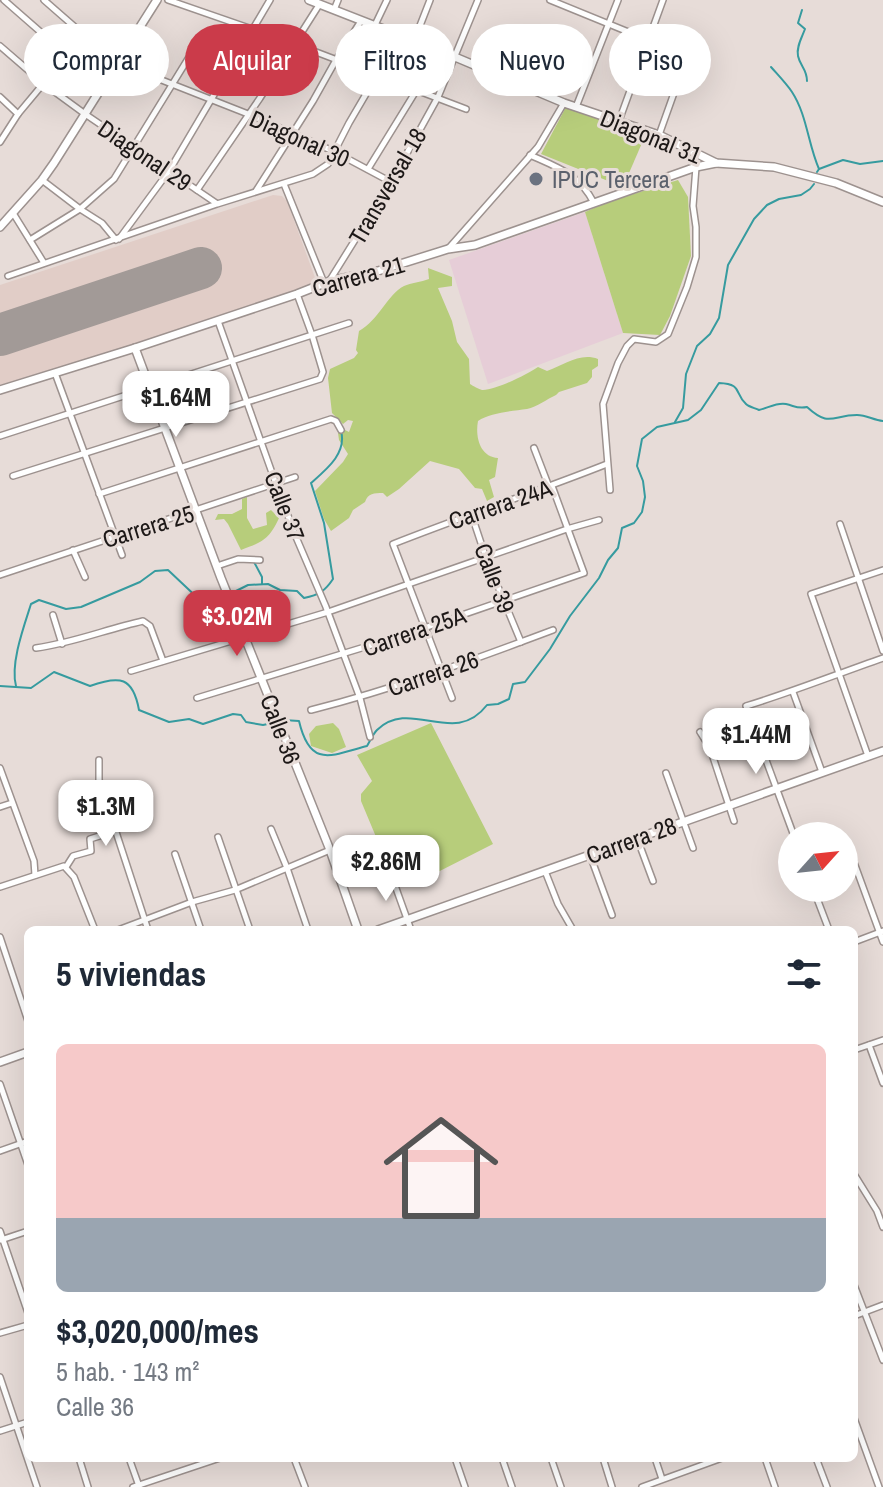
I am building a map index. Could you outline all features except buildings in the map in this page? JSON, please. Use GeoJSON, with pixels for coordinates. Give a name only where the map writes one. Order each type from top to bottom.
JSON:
{"type":"FeatureCollection","features":[{"type":"Feature","properties":{"kind":"street"},"geometry":{"type":"LineString","coordinates":[[4,0],[31,24]]}},
{"type":"Feature","properties":{"kind":"street","name":"Diagonal 30"},"geometry":{"type":"LineString","coordinates":[[44,0],[71,24]]}},
{"type":"Feature","properties":{"kind":"street"},"geometry":{"type":"LineString","coordinates":[[142,24],[157,0]]}},
{"type":"Feature","properties":{"kind":"street"},"geometry":{"type":"LineString","coordinates":[[168,0],[236,24]]}},
{"type":"Feature","properties":{"kind":"street"},"geometry":{"type":"LineString","coordinates":[[256,24],[270,0]]}},
{"type":"Feature","properties":{"kind":"street","name":"Diagonal 31"},"geometry":{"type":"LineString","coordinates":[[309,0],[372,24]]}},
{"type":"Feature","properties":{"kind":"street"},"geometry":{"type":"LineString","coordinates":[[334,10],[338,0]]}},
{"type":"Feature","properties":{"kind":"street"},"geometry":{"type":"LineString","coordinates":[[375,24],[387,0]]}},
{"type":"Feature","properties":{"kind":"street"},"geometry":{"type":"LineString","coordinates":[[421,24],[430,0]]}},
{"type":"Feature","properties":{"kind":"street","name":"Transversal 18"},"geometry":{"type":"LineString","coordinates":[[455,57],[478,0]]}},
{"type":"Feature","properties":{"kind":"street"},"geometry":{"type":"LineString","coordinates":[[550,0],[608,24]]}},
{"type":"Feature","properties":{"kind":"street"},"geometry":{"type":"LineString","coordinates":[[569,8],[572,0]]}},
{"type":"Feature","properties":{"kind":"street"},"geometry":{"type":"LineString","coordinates":[[576,107],[618,0]]}},
{"type":"Feature","properties":{"kind":"street"},"geometry":{"type":"LineString","coordinates":[[654,24],[663,0]]}},
{"type":"Feature","properties":{"kind":"street"},"geometry":{"type":"LineString","coordinates":[[307,24],[319,5]]}},
{"type":"Feature","properties":{"kind":"street","name":"Diagonal 29"},"geometry":{"type":"LineString","coordinates":[[0,46],[24,67]]}},
{"type":"Feature","properties":{"kind":"street","name":"Diagonal 31"},"geometry":{"type":"LineString","coordinates":[[455,57],[471,64]]}},
{"type":"Feature","properties":{"kind":"street"},"geometry":{"type":"LineString","coordinates":[[256,192],[335,62]]}},
{"type":"Feature","properties":{"kind":"street"},"geometry":{"type":"LineString","coordinates":[[30,240],[80,209],[114,179],[185,64]]}},
{"type":"Feature","properties":{"kind":"street","name":"Diagonal 30"},"geometry":{"type":"LineString","coordinates":[[169,85],[248,114],[333,151],[391,182]]}},
{"type":"Feature","properties":{"kind":"street"},"geometry":{"type":"LineString","coordinates":[[0,142],[34,96]]}},
{"type":"Feature","properties":{"kind":"street","name":"Diagonal 29"},"geometry":{"type":"LineString","coordinates":[[60,96],[217,204]]}},
{"type":"Feature","properties":{"kind":"street"},"geometry":{"type":"LineString","coordinates":[[0,227],[42,180],[96,96]]}},
{"type":"Feature","properties":{"kind":"street"},"geometry":{"type":"LineString","coordinates":[[117,239],[169,171],[212,96]]}},
{"type":"Feature","properties":{"kind":"street"},"geometry":{"type":"LineString","coordinates":[[197,190],[260,96]]}},
{"type":"Feature","properties":{"kind":"street"},"geometry":{"type":"LineString","coordinates":[[8,276],[313,174],[328,164],[365,96]]}},
{"type":"Feature","properties":{"kind":"street"},"geometry":{"type":"LineString","coordinates":[[368,169],[413,96]]}},
{"type":"Feature","properties":{"kind":"street"},"geometry":{"type":"LineString","coordinates":[[434,96],[466,109]]}},
{"type":"Feature","properties":{"kind":"street","name":"Diagonal 31"},"geometry":{"type":"LineString","coordinates":[[547,96],[659,135],[716,163],[774,167],[836,183],[883,202]]}},
{"type":"Feature","properties":{"kind":"street"},"geometry":{"type":"LineString","coordinates":[[619,121],[628,96]]}},
{"type":"Feature","properties":{"kind":"street"},"geometry":{"type":"LineString","coordinates":[[659,135],[673,96]]}},
{"type":"Feature","properties":{"kind":"street"},"geometry":{"type":"LineString","coordinates":[[0,97],[18,114]]}},
{"type":"Feature","properties":{"kind":"street","name":"Transversal 18"},"geometry":{"type":"LineString","coordinates":[[327,283],[391,182],[438,97]]}},
{"type":"Feature","properties":{"kind":"street"},"geometry":{"type":"LineString","coordinates":[[448,249],[538,147],[564,103]]}},
{"type":"Feature","properties":{"kind":"street"},"geometry":{"type":"LineString","coordinates":[[530,155],[564,171],[586,187],[594,203]]}},
{"type":"Feature","properties":{"kind":"street","name":"Carrera 21"},"geometry":{"type":"LineString","coordinates":[[0,390],[327,283],[448,249],[475,245],[696,167],[716,163]]}},
{"type":"Feature","properties":{"kind":"street"},"geometry":{"type":"LineString","coordinates":[[610,490],[603,404],[618,363],[630,342],[634,339],[656,342],[668,334],[687,287],[696,257],[693,206],[696,167]]}},
{"type":"Feature","properties":{"kind":"street"},"geometry":{"type":"LineString","coordinates":[[42,180],[102,223],[117,239]]}},
{"type":"Feature","properties":{"kind":"street"},"geometry":{"type":"LineString","coordinates":[[284,184],[327,283]]}},
{"type":"Feature","properties":{"kind":"street"},"geometry":{"type":"LineString","coordinates":[[13,213],[44,263]]}},
{"type":"Feature","properties":{"kind":"street"},"geometry":{"type":"LineString","coordinates":[[13,476],[320,379],[323,376],[312,335],[297,294]]}},
{"type":"Feature","properties":{"kind":"street","name":"Calle 37"},"geometry":{"type":"LineString","coordinates":[[218,320],[276,484],[344,654],[370,737]]}},
{"type":"Feature","properties":{"kind":"street"},"geometry":{"type":"LineString","coordinates":[[0,436],[349,323]]}},
{"type":"Feature","properties":{"kind":"street","name":"Calle 36"},"geometry":{"type":"LineString","coordinates":[[135,348],[357,926]]}},
{"type":"Feature","properties":{"kind":"street"},"geometry":{"type":"LineString","coordinates":[[55,373],[122,555]]}},
{"type":"Feature","properties":{"kind":"street"},"geometry":{"type":"LineString","coordinates":[[99,494],[331,419],[341,430]]}},
{"type":"Feature","properties":{"kind":"street"},"geometry":{"type":"LineString","coordinates":[[534,448],[567,529]]}},
{"type":"Feature","properties":{"kind":"street","name":"Carrera 24A"},"geometry":{"type":"LineString","coordinates":[[408,584],[393,544],[607,464]]}},
{"type":"Feature","properties":{"kind":"street","name":"Carrera 25"},"geometry":{"type":"LineString","coordinates":[[0,575],[295,477]]}},
{"type":"Feature","properties":{"kind":"street","name":"Calle 39"},"geometry":{"type":"LineString","coordinates":[[471,513],[521,642]]}},
{"type":"Feature","properties":{"kind":"street"},"geometry":{"type":"LineString","coordinates":[[131,671],[599,520]]}},
{"type":"Feature","properties":{"kind":"street"},"geometry":{"type":"LineString","coordinates":[[840,524],[883,651]]}},
{"type":"Feature","properties":{"kind":"street","name":"Carrera 25A"},"geometry":{"type":"LineString","coordinates":[[197,698],[425,628],[584,573],[567,529]]}},
{"type":"Feature","properties":{"kind":"street"},"geometry":{"type":"LineString","coordinates":[[73,550],[85,577]]}},
{"type":"Feature","properties":{"kind":"street"},"geometry":{"type":"LineString","coordinates":[[217,566],[238,559],[260,560]]}},
{"type":"Feature","properties":{"kind":"street"},"geometry":{"type":"LineString","coordinates":[[868,756],[811,594],[883,570]]}},
{"type":"Feature","properties":{"kind":"street"},"geometry":{"type":"LineString","coordinates":[[408,584],[452,698]]}},
{"type":"Feature","properties":{"kind":"street"},"geometry":{"type":"LineString","coordinates":[[53,615],[62,644]]}},
{"type":"Feature","properties":{"kind":"street"},"geometry":{"type":"LineString","coordinates":[[36,648],[62,644],[143,621],[150,626],[163,661]]}},
{"type":"Feature","properties":{"kind":"street","name":"Carrera 26"},"geometry":{"type":"LineString","coordinates":[[311,710],[360,698],[442,671],[553,630]]}},
{"type":"Feature","properties":{"kind":"street"},"geometry":{"type":"LineString","coordinates":[[789,822],[746,706],[883,658]]}},
{"type":"Feature","properties":{"kind":"street"},"geometry":{"type":"LineString","coordinates":[[793,692],[822,772]]}},
{"type":"Feature","properties":{"kind":"street"},"geometry":{"type":"LineString","coordinates":[[700,732],[710,748],[734,821]]}},
{"type":"Feature","properties":{"kind":"street","name":"Carrera 28"},"geometry":{"type":"LineString","coordinates":[[390,926],[883,751]]}},
{"type":"Feature","properties":{"kind":"street"},"geometry":{"type":"LineString","coordinates":[[99,760],[99,780],[146,926]]}},
{"type":"Feature","properties":{"kind":"street"},"geometry":{"type":"LineString","coordinates":[[0,768],[34,861],[35,875]]}},
{"type":"Feature","properties":{"kind":"street"},"geometry":{"type":"LineString","coordinates":[[666,773],[693,848]]}},
{"type":"Feature","properties":{"kind":"street"},"geometry":{"type":"LineString","coordinates":[[0,807],[12,803]]}},
{"type":"Feature","properties":{"kind":"street"},"geometry":{"type":"LineString","coordinates":[[271,829],[307,926]]}},
{"type":"Feature","properties":{"kind":"street"},"geometry":{"type":"LineString","coordinates":[[68,868],[73,856],[91,851],[90,839],[115,831]]}},
{"type":"Feature","properties":{"kind":"street"},"geometry":{"type":"LineString","coordinates":[[218,837],[248,926]]}},
{"type":"Feature","properties":{"kind":"street"},"geometry":{"type":"LineString","coordinates":[[637,838],[653,881]]}},
{"type":"Feature","properties":{"kind":"street"},"geometry":{"type":"LineString","coordinates":[[128,926],[235,890],[330,850]]}},
{"type":"Feature","properties":{"kind":"street"},"geometry":{"type":"LineString","coordinates":[[175,854],[200,926]]}},
{"type":"Feature","properties":{"kind":"street"},"geometry":{"type":"LineString","coordinates":[[590,855],[612,915]]}},
{"type":"Feature","properties":{"kind":"street"},"geometry":{"type":"LineString","coordinates":[[388,866],[409,926]]}},
{"type":"Feature","properties":{"kind":"street"},"geometry":{"type":"LineString","coordinates":[[0,887],[58,867],[68,868]]}},
{"type":"Feature","properties":{"kind":"street"},"geometry":{"type":"LineString","coordinates":[[68,868],[93,926]]}},
{"type":"Feature","properties":{"kind":"street"},"geometry":{"type":"LineString","coordinates":[[545,871],[571,926]]}},
{"type":"Feature","properties":{"kind":"street"},"geometry":{"type":"LineString","coordinates":[[858,873],[883,942]]}},
{"type":"Feature","properties":{"kind":"street"},"geometry":{"type":"LineString","coordinates":[[818,902],[827,926]]}},
{"type":"Feature","properties":{"kind":"street"},"geometry":{"type":"LineString","coordinates":[[858,941],[881,932]]}},
{"type":"Feature","properties":{"kind":"street"},"geometry":{"type":"LineString","coordinates":[[0,937],[24,1009]]}},
{"type":"Feature","properties":{"kind":"street"},"geometry":{"type":"LineString","coordinates":[[858,1049],[883,1040]]}},
{"type":"Feature","properties":{"kind":"street"},"geometry":{"type":"LineString","coordinates":[[869,1045],[883,1083]]}},
{"type":"Feature","properties":{"kind":"street"},"geometry":{"type":"LineString","coordinates":[[0,1062],[24,1053]]}},
{"type":"Feature","properties":{"kind":"street"},"geometry":{"type":"LineString","coordinates":[[0,1084],[24,1154]]}},
{"type":"Feature","properties":{"kind":"street"},"geometry":{"type":"LineString","coordinates":[[0,1151],[24,1142]]}},
{"type":"Feature","properties":{"kind":"street"},"geometry":{"type":"LineString","coordinates":[[858,1180],[880,1210],[883,1227]]}},
{"type":"Feature","properties":{"kind":"street"},"geometry":{"type":"LineString","coordinates":[[0,1231],[24,1302]]}},
{"type":"Feature","properties":{"kind":"street"},"geometry":{"type":"LineString","coordinates":[[2,1240],[24,1232]]}},
{"type":"Feature","properties":{"kind":"street"},"geometry":{"type":"LineString","coordinates":[[858,1296],[883,1360]]}},
{"type":"Feature","properties":{"kind":"street"},"geometry":{"type":"LineString","coordinates":[[858,1314],[883,1305]]}},
{"type":"Feature","properties":{"kind":"street"},"geometry":{"type":"LineString","coordinates":[[0,1333],[24,1326]]}},
{"type":"Feature","properties":{"kind":"street"},"geometry":{"type":"LineString","coordinates":[[0,1377],[24,1447]]}},
{"type":"Feature","properties":{"kind":"street"},"geometry":{"type":"LineString","coordinates":[[0,1431],[24,1423]]}},
{"type":"Feature","properties":{"kind":"street"},"geometry":{"type":"LineString","coordinates":[[858,1429],[879,1487]]}},
{"type":"Feature","properties":{"kind":"street"},"geometry":{"type":"LineString","coordinates":[[29,1462],[37,1487]]}},
{"type":"Feature","properties":{"kind":"street"},"geometry":{"type":"LineString","coordinates":[[80,1462],[88,1487]]}},
{"type":"Feature","properties":{"kind":"street"},"geometry":{"type":"LineString","coordinates":[[130,1462],[137,1486],[207,1462]]}},
{"type":"Feature","properties":{"kind":"street"},"geometry":{"type":"LineString","coordinates":[[183,1462],[185,1469]]}},
{"type":"Feature","properties":{"kind":"street"},"geometry":{"type":"LineString","coordinates":[[296,1462],[305,1487]]}},
{"type":"Feature","properties":{"kind":"street"},"geometry":{"type":"LineString","coordinates":[[456,1462],[465,1487]]}},
{"type":"Feature","properties":{"kind":"street"},"geometry":{"type":"LineString","coordinates":[[503,1462],[512,1487]]}},
{"type":"Feature","properties":{"kind":"street"},"geometry":{"type":"LineString","coordinates":[[552,1462],[561,1487]]}},
{"type":"Feature","properties":{"kind":"street"},"geometry":{"type":"LineString","coordinates":[[604,1462],[612,1487]]}},
{"type":"Feature","properties":{"kind":"street"},"geometry":{"type":"LineString","coordinates":[[656,1462],[662,1479]]}},
{"type":"Feature","properties":{"kind":"street"},"geometry":{"type":"LineString","coordinates":[[642,1487],[711,1462]]}},
{"type":"Feature","properties":{"kind":"street"},"geometry":{"type":"LineString","coordinates":[[766,1462],[775,1487]]}},
{"type":"Feature","properties":{"kind":"street"},"geometry":{"type":"LineString","coordinates":[[818,1462],[827,1487]]}},
{"type":"Feature","properties":{"kind":"shaded area"},"geometry":{"type":"Polygon","coordinates":[[[273,195],[282,196],[287,201],[317,283],[167,334],[0,385],[0,285],[273,195]]]}},
{"type":"Feature","properties":{"kind":"shaded area"},"geometry":{"type":"Polygon","coordinates":[[[585,212],[623,333],[488,384],[449,260],[585,212]]]}},
{"type":"Feature","properties":{"kind":"green space"},"geometry":{"type":"Polygon","coordinates":[[[566,107],[645,136],[623,187],[541,154],[566,107]]]}},
{"type":"Feature","properties":{"kind":"green space"},"geometry":{"type":"Polygon","coordinates":[[[678,180],[688,197],[691,256],[670,316],[660,335],[623,333],[585,212],[678,180]]]}},
{"type":"Feature","properties":{"kind":"green space"},"geometry":{"type":"Polygon","coordinates":[[[428,268],[452,277],[452,286],[438,288],[457,342],[469,359],[470,384],[473,386],[482,390],[494,388],[538,367],[547,371],[585,357],[598,359],[598,366],[592,370],[592,377],[587,383],[559,392],[531,408],[495,414],[478,421],[480,445],[487,454],[498,458],[495,477],[489,480],[494,497],[487,501],[482,489],[475,488],[459,469],[430,461],[387,497],[383,493],[370,495],[353,510],[349,518],[331,531],[315,491],[348,454],[338,433],[349,432],[353,421],[343,424],[332,413],[328,378],[330,369],[354,358],[358,353],[359,331],[372,321],[398,290],[429,279],[428,268]]]}},
{"type":"Feature","properties":{"kind":"green space"},"geometry":{"type":"Polygon","coordinates":[[[247,497],[247,518],[253,529],[267,525],[266,513],[271,510],[279,518],[264,539],[241,550],[224,519],[215,520],[218,514],[232,514],[242,509],[242,499],[247,497]]]}},
{"type":"Feature","properties":{"kind":"green space"},"geometry":{"type":"Polygon","coordinates":[[[333,723],[339,729],[346,747],[332,753],[311,746],[309,734],[316,726],[333,723]]]}},
{"type":"Feature","properties":{"kind":"green space"},"geometry":{"type":"Polygon","coordinates":[[[431,723],[493,844],[424,879],[422,875],[417,877],[415,872],[434,861],[430,854],[426,855],[422,844],[411,847],[405,839],[391,845],[379,844],[361,801],[361,794],[372,781],[357,755],[431,723]]]}},
{"type":"Feature","properties":{"kind":"waterway"},"geometry":{"type":"LineString","coordinates":[[802,10],[798,23],[805,29],[798,53],[807,81]]}},
{"type":"Feature","properties":{"kind":"waterway"},"geometry":{"type":"LineString","coordinates":[[771,67],[797,101],[819,169]]}},
{"type":"Feature","properties":{"kind":"waterway"},"geometry":{"type":"LineString","coordinates":[[817,172],[843,160],[860,164],[883,161]]}},
{"type":"Feature","properties":{"kind":"waterway"},"geometry":{"type":"LineString","coordinates":[[675,422],[683,408],[686,374],[697,346],[710,334],[719,318],[728,265],[754,219],[767,205],[801,195],[814,184]]}},
{"type":"Feature","properties":{"kind":"waterway"},"geometry":{"type":"LineString","coordinates":[[283,720],[299,721],[309,746],[323,755],[332,755],[367,746],[377,730],[390,721],[404,718],[461,722],[474,717],[487,705],[509,699],[513,684],[525,682],[599,578],[618,548],[622,528],[634,523],[642,512],[645,497],[637,466],[642,439],[657,427],[688,420],[701,410],[719,383],[735,387],[746,404],[759,410],[783,404],[807,407],[826,419],[857,415],[883,421]]}},
{"type":"Feature","properties":{"kind":"waterway"},"geometry":{"type":"LineString","coordinates":[[230,594],[248,585],[268,584],[280,590],[297,591],[304,598],[321,592],[333,579],[324,523],[311,483],[338,453],[341,431]]}},
{"type":"Feature","properties":{"kind":"waterway"},"geometry":{"type":"LineString","coordinates":[[254,562],[262,584]]}},
{"type":"Feature","properties":{"kind":"waterway"},"geometry":{"type":"LineString","coordinates":[[16,686],[16,656],[31,604],[39,600],[66,609],[81,607],[140,582],[155,571],[168,570],[203,603],[215,604],[225,598]]}},
{"type":"Feature","properties":{"kind":"waterway"},"geometry":{"type":"LineString","coordinates":[[0,686],[31,688],[54,672],[90,686],[117,680],[129,685],[139,710],[169,722],[189,719],[203,724],[233,714],[241,715],[246,722],[263,725],[277,722]]}},
{"type":"Feature","properties":{"kind":"runway"},"geometry":{"type":"LineString","coordinates":[[0,335],[201,268]]}},
{"type":"Feature","properties":{"kind":"place","name":"IPUC Tercera"},"geometry":{"type":"Point","coordinates":[536,179]}}]}
